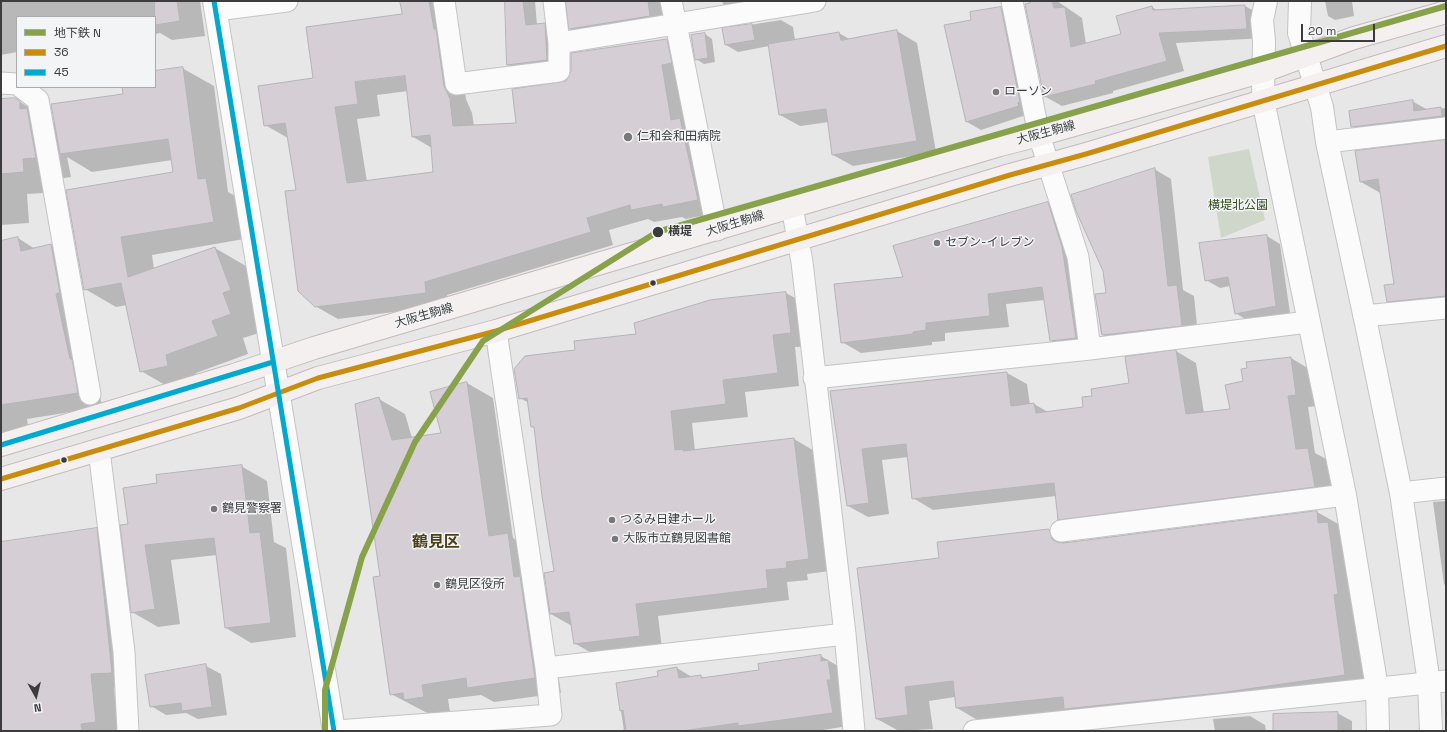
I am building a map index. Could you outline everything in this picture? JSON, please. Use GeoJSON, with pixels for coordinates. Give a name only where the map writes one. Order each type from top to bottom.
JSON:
{"type":"FeatureCollection","features":[{"type":"Feature","properties":{"kind":"main road","name":"大阪生駒線"},"geometry":{"type":"LineString","coordinates":[[1,445],[272,362],[1000,145],[1264,71],[1354,38],[1446,12]]}},
{"type":"Feature","properties":{"kind":"main road"},"geometry":{"type":"LineString","coordinates":[[1,479],[239,408],[318,378],[496,331],[1446,46]]}},
{"type":"Feature","properties":{"kind":"street"},"geometry":{"type":"LineString","coordinates":[[287,1],[215,5],[272,362],[335,731],[551,715],[546,668],[496,331]]}},
{"type":"Feature","properties":{"kind":"street"},"geometry":{"type":"LineString","coordinates":[[444,1],[456,84],[559,71],[559,43],[554,1]]}},
{"type":"Feature","properties":{"kind":"street"},"geometry":{"type":"LineString","coordinates":[[671,1],[717,230]]}},
{"type":"Feature","properties":{"kind":"street"},"geometry":{"type":"LineString","coordinates":[[559,43],[815,1]]}},
{"type":"Feature","properties":{"kind":"street"},"geometry":{"type":"LineString","coordinates":[[1012,1],[1039,135],[1078,257],[1090,349]]}},
{"type":"Feature","properties":{"kind":"street"},"geometry":{"type":"LineString","coordinates":[[1266,1],[1262,20],[1264,41],[1263,100],[1344,495],[1378,688],[1378,731]]}},
{"type":"Feature","properties":{"kind":"street"},"geometry":{"type":"LineString","coordinates":[[1300,1],[1300,33],[1322,107],[1327,142],[1401,493],[1438,682],[1431,731]]}},
{"type":"Feature","properties":{"kind":"street"},"geometry":{"type":"LineString","coordinates":[[1,83],[16,84]]}},
{"type":"Feature","properties":{"kind":"street"},"geometry":{"type":"LineString","coordinates":[[22,88],[38,100],[90,394]]}},
{"type":"Feature","properties":{"kind":"street"},"geometry":{"type":"LineString","coordinates":[[1327,142],[1446,128]]}},
{"type":"Feature","properties":{"kind":"street"},"geometry":{"type":"LineString","coordinates":[[792,207],[802,262],[814,378],[845,634],[854,731]]}},
{"type":"Feature","properties":{"kind":"street"},"geometry":{"type":"LineString","coordinates":[[1364,316],[1446,308]]}},
{"type":"Feature","properties":{"kind":"street"},"geometry":{"type":"LineString","coordinates":[[814,378],[1090,349],[1308,322]]}},
{"type":"Feature","properties":{"kind":"street"},"geometry":{"type":"LineString","coordinates":[[99,450],[124,652],[128,731]]}},
{"type":"Feature","properties":{"kind":"street"},"geometry":{"type":"LineString","coordinates":[[1401,493],[1446,488]]}},
{"type":"Feature","properties":{"kind":"street"},"geometry":{"type":"LineString","coordinates":[[1061,531],[1344,495]]}},
{"type":"Feature","properties":{"kind":"street"},"geometry":{"type":"LineString","coordinates":[[546,668],[845,634]]}},
{"type":"Feature","properties":{"kind":"street"},"geometry":{"type":"LineString","coordinates":[[974,731],[1438,682]]}},
{"type":"Feature","properties":{"kind":"green space","name":"横堤北公園"},"geometry":{"type":"Polygon","coordinates":[[[1249,149],[1265,220],[1221,238],[1208,157],[1249,149]]]}},
{"type":"Feature","properties":{"kind":"building"},"geometry":{"type":"Polygon","coordinates":[[[155,1],[177,1],[180,21],[156,25],[155,1]]]}},
{"type":"Feature","properties":{"kind":"building"},"geometry":{"type":"Polygon","coordinates":[[[400,1],[429,1],[434,29],[436,29],[444,86],[450,99],[453,126],[516,123],[512,89],[566,81],[571,71],[571,53],[667,39],[672,63],[662,65],[671,120],[680,118],[698,200],[663,207],[662,204],[631,210],[630,205],[587,218],[591,232],[425,282],[426,293],[315,307],[298,291],[285,191],[296,190],[285,123],[264,126],[258,86],[313,78],[306,27],[402,14],[400,1]],[[405,76],[355,82],[358,104],[335,107],[347,183],[433,172],[430,135],[412,137],[405,76]]]}},
{"type":"Feature","properties":{"kind":"building"},"geometry":{"type":"Polygon","coordinates":[[[505,1],[523,1],[526,25],[545,23],[547,60],[507,65],[505,1]]]}},
{"type":"Feature","properties":{"kind":"building"},"geometry":{"type":"Polygon","coordinates":[[[566,1],[648,1],[650,16],[569,29],[566,1]]]}},
{"type":"Feature","properties":{"kind":"building"},"geometry":{"type":"Polygon","coordinates":[[[1030,1],[1052,1],[1054,8],[1065,7],[1071,47],[1121,34],[1116,16],[1152,6],[1153,10],[1245,5],[1247,29],[1159,33],[1167,61],[1095,81],[1096,84],[1044,97],[1025,4],[1030,3],[1030,1]]]}},
{"type":"Feature","properties":{"kind":"building"},"geometry":{"type":"Polygon","coordinates":[[[1001,7],[1020,102],[1018,103],[1019,106],[966,122],[944,25],[971,20],[970,12],[1001,7]]]}},
{"type":"Feature","properties":{"kind":"building"},"geometry":{"type":"Polygon","coordinates":[[[752,24],[755,40],[725,45],[722,28],[752,24]]]}},
{"type":"Feature","properties":{"kind":"building"},"geometry":{"type":"Polygon","coordinates":[[[897,30],[917,141],[832,155],[826,109],[779,115],[768,44],[839,32],[841,40],[897,30]]]}},
{"type":"Feature","properties":{"kind":"building"},"geometry":{"type":"Polygon","coordinates":[[[705,33],[708,58],[695,60],[691,35],[705,33]]]}},
{"type":"Feature","properties":{"kind":"building"},"geometry":{"type":"Polygon","coordinates":[[[183,67],[198,179],[206,178],[214,222],[121,237],[128,277],[215,247],[231,290],[223,293],[231,314],[212,321],[218,336],[166,355],[168,366],[140,372],[121,283],[84,290],[66,190],[173,172],[168,139],[60,154],[51,104],[123,94],[122,88],[156,88],[156,71],[183,67]]]}},
{"type":"Feature","properties":{"kind":"building"},"geometry":{"type":"Polygon","coordinates":[[[15,98],[20,101],[20,109],[27,108],[36,158],[23,159],[24,172],[1,174],[1,99],[15,98]]]}},
{"type":"Feature","properties":{"kind":"building"},"geometry":{"type":"Polygon","coordinates":[[[1413,100],[1414,111],[1441,107],[1442,116],[1351,127],[1349,111],[1413,100]]]}},
{"type":"Feature","properties":{"kind":"building"},"geometry":{"type":"Polygon","coordinates":[[[1446,140],[1446,296],[1387,302],[1384,285],[1394,284],[1378,179],[1360,182],[1355,151],[1446,140]]]}},
{"type":"Feature","properties":{"kind":"building"},"geometry":{"type":"Polygon","coordinates":[[[1155,168],[1168,286],[1177,285],[1182,326],[1102,335],[1095,294],[1106,293],[1103,271],[1076,211],[1071,195],[1155,168]]]}},
{"type":"Feature","properties":{"kind":"building"},"geometry":{"type":"Polygon","coordinates":[[[1048,202],[1062,247],[1076,338],[1050,341],[1042,287],[988,294],[990,316],[926,323],[926,330],[913,332],[913,334],[841,343],[834,284],[903,277],[893,246],[1048,202]]]}},
{"type":"Feature","properties":{"kind":"building"},"geometry":{"type":"Polygon","coordinates":[[[1267,235],[1276,306],[1235,314],[1228,277],[1205,281],[1199,243],[1267,235]]]}},
{"type":"Feature","properties":{"kind":"building"},"geometry":{"type":"Polygon","coordinates":[[[18,237],[21,251],[51,244],[60,293],[56,294],[70,359],[72,359],[78,393],[1,405],[1,241],[18,237]]]}},
{"type":"Feature","properties":{"kind":"building"},"geometry":{"type":"Polygon","coordinates":[[[786,292],[791,333],[773,335],[778,373],[723,380],[726,404],[671,411],[675,450],[683,449],[683,451],[794,438],[809,559],[786,562],[787,568],[766,570],[768,588],[636,604],[640,636],[574,644],[569,612],[550,614],[544,573],[554,571],[542,496],[534,427],[531,427],[527,398],[519,399],[514,369],[525,356],[575,350],[574,341],[636,334],[634,323],[710,300],[786,292]]]}},
{"type":"Feature","properties":{"kind":"building"},"geometry":{"type":"Polygon","coordinates":[[[1176,350],[1186,414],[1230,409],[1225,385],[1243,381],[1241,369],[1247,368],[1246,362],[1291,357],[1296,395],[1288,396],[1296,449],[1308,448],[1315,487],[1058,520],[1054,483],[912,499],[906,444],[862,449],[869,503],[847,506],[830,391],[1007,372],[1011,406],[1034,403],[1036,413],[1083,407],[1082,397],[1092,396],[1091,389],[1129,383],[1125,357],[1176,350]]]}},
{"type":"Feature","properties":{"kind":"building"},"geometry":{"type":"Polygon","coordinates":[[[467,382],[489,536],[508,533],[514,577],[520,576],[535,678],[467,688],[466,678],[422,685],[424,697],[404,700],[403,693],[390,695],[373,577],[380,576],[355,404],[379,397],[392,440],[441,433],[430,392],[467,382]]]}},
{"type":"Feature","properties":{"kind":"building"},"geometry":{"type":"Polygon","coordinates":[[[242,465],[250,533],[260,532],[271,623],[225,628],[214,538],[145,545],[155,609],[131,613],[120,525],[128,524],[123,488],[157,483],[156,475],[242,465]]]}},
{"type":"Feature","properties":{"kind":"building"},"geometry":{"type":"Polygon","coordinates":[[[1317,511],[1318,523],[1328,522],[1338,594],[1334,595],[1345,675],[1219,693],[1064,709],[1063,697],[956,708],[953,681],[905,687],[908,715],[876,719],[857,568],[939,558],[937,542],[1049,529],[1052,539],[1063,543],[1317,511]]]}},
{"type":"Feature","properties":{"kind":"building"},"geometry":{"type":"Polygon","coordinates":[[[97,528],[112,673],[91,674],[96,722],[81,724],[82,731],[1,731],[1,542],[97,528]]]}},
{"type":"Feature","properties":{"kind":"building"},"geometry":{"type":"Polygon","coordinates":[[[821,655],[821,661],[828,660],[831,680],[827,680],[833,713],[738,726],[738,723],[682,731],[626,731],[623,710],[620,711],[616,683],[658,676],[657,671],[677,667],[679,678],[701,675],[701,678],[759,670],[758,664],[821,655]]]}},
{"type":"Feature","properties":{"kind":"building"},"geometry":{"type":"Polygon","coordinates":[[[206,664],[212,707],[182,711],[181,703],[150,707],[145,675],[206,664]]]}},
{"type":"Feature","properties":{"kind":"building"},"geometry":{"type":"Polygon","coordinates":[[[1338,712],[1338,731],[1273,731],[1273,714],[1338,712]]]}},
{"type":"Feature","properties":{"kind":"metro line","name":"N"},"geometry":{"type":"LineString","coordinates":[[325,731],[325,690],[362,557],[415,442],[483,341],[657,232],[1446,6]]}},
{"type":"Feature","properties":{"kind":"transit line","name":"45"},"geometry":{"type":"LineString","coordinates":[[214,1],[334,731]]}},
{"type":"Feature","properties":{"kind":"transit line","name":"36"},"geometry":{"type":"LineString","coordinates":[[1,479],[239,408],[318,378],[496,331],[1010,175],[1086,154],[1446,46]]}},
{"type":"Feature","properties":{"kind":"transit line","name":"45"},"geometry":{"type":"LineString","coordinates":[[1,445],[273,362]]}},
{"type":"Feature","properties":{"kind":"place","name":"ローソン"},"geometry":{"type":"Point","coordinates":[996,92]}},
{"type":"Feature","properties":{"kind":"place","name":"仁和会和田病院"},"geometry":{"type":"Point","coordinates":[628,137]}},
{"type":"Feature","properties":{"kind":"place","name":"横堤"},"geometry":{"type":"Point","coordinates":[658,232]}},
{"type":"Feature","properties":{"kind":"place","name":"セブン-イレブン"},"geometry":{"type":"Point","coordinates":[937,243]}},
{"type":"Feature","properties":{"kind":"place","name":"鶴見警察署"},"geometry":{"type":"Point","coordinates":[214,509]}},
{"type":"Feature","properties":{"kind":"place","name":"つるみ日建ホール"},"geometry":{"type":"Point","coordinates":[612,520]}},
{"type":"Feature","properties":{"kind":"place","name":"大阪市立鶴見図書館"},"geometry":{"type":"Point","coordinates":[615,539]}},
{"type":"Feature","properties":{"kind":"place","name":"鶴見区役所"},"geometry":{"type":"Point","coordinates":[437,585]}},
{"type":"Feature","properties":{"kind":"district","name":"鶴見区"},"geometry":{"type":"Point","coordinates":[436,543]}}]}
